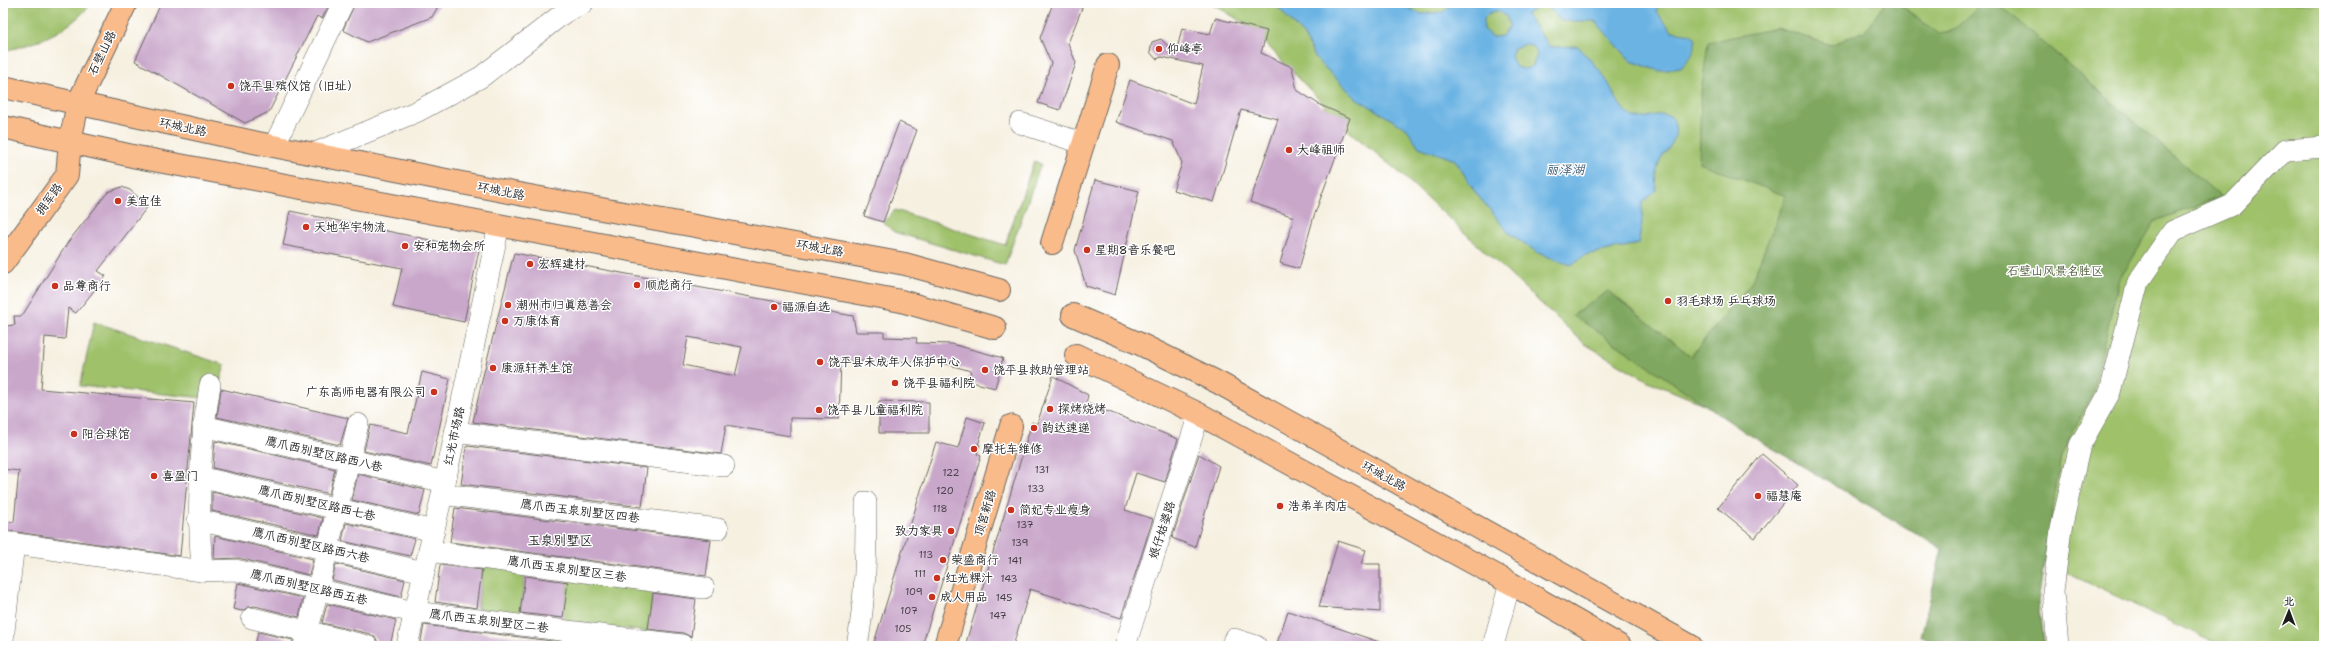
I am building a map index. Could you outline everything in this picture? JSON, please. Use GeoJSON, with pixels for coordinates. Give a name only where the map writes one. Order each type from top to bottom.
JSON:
{"type":"FeatureCollection","features":[{"type":"Feature","properties":{"kind":"main road","name":"石壁山路"},"geometry":{"type":"LineString","coordinates":[[78,103],[126,3]]}},
{"type":"Feature","properties":{"kind":"main road"},"geometry":{"type":"LineString","coordinates":[[1052,243],[1082,143],[1108,65]]}},
{"type":"Feature","properties":{"kind":"main road","name":"环城北路"},"geometry":{"type":"LineString","coordinates":[[3,87],[313,154],[513,193],[905,264],[999,290]]}},
{"type":"Feature","properties":{"kind":"main road","name":"拥军路"},"geometry":{"type":"LineString","coordinates":[[3,263],[67,175],[70,142],[78,103]]}},
{"type":"Feature","properties":{"kind":"main road"},"geometry":{"type":"LineString","coordinates":[[3,127],[137,157],[901,301],[995,328]]}},
{"type":"Feature","properties":{"kind":"main road","name":"环城北路"},"geometry":{"type":"LineString","coordinates":[[1073,315],[1140,344],[1219,383],[1691,646]]}},
{"type":"Feature","properties":{"kind":"main road"},"geometry":{"type":"LineString","coordinates":[[1076,355],[1199,414],[1510,583],[1620,646]]}},
{"type":"Feature","properties":{"kind":"main road","name":"顶宫新路"},"geometry":{"type":"LineString","coordinates":[[945,646],[1011,426]]}},
{"type":"Feature","properties":{"kind":"street"},"geometry":{"type":"LineString","coordinates":[[274,146],[343,3]]}},
{"type":"Feature","properties":{"kind":"street"},"geometry":{"type":"LineString","coordinates":[[313,154],[418,111],[481,77],[566,12],[583,3]]}},
{"type":"Feature","properties":{"kind":"street"},"geometry":{"type":"LineString","coordinates":[[1020,123],[1082,143]]}},
{"type":"Feature","properties":{"kind":"street"},"geometry":{"type":"LineString","coordinates":[[2058,646],[2053,591],[2065,513],[2080,445],[2110,392],[2138,282],[2173,231],[2232,205],[2285,150],[2324,147]]}},
{"type":"Feature","properties":{"kind":"street","name":"红光市场路"},"geometry":{"type":"LineString","coordinates":[[407,646],[444,488],[499,225]]}},
{"type":"Feature","properties":{"kind":"street"},"geometry":{"type":"LineString","coordinates":[[202,571],[198,520],[199,477],[203,426],[210,385]]}},
{"type":"Feature","properties":{"kind":"street","name":"娘仔姑婆路"},"geometry":{"type":"LineString","coordinates":[[1125,646],[1199,414]]}},
{"type":"Feature","properties":{"kind":"street"},"geometry":{"type":"LineString","coordinates":[[306,639],[358,424]]}},
{"type":"Feature","properties":{"kind":"street","name":"鹰爪西别墅区路西八巷"},"geometry":{"type":"LineString","coordinates":[[203,426],[349,460],[444,488]]}},
{"type":"Feature","properties":{"kind":"street"},"geometry":{"type":"LineString","coordinates":[[455,432],[724,466]]}},
{"type":"Feature","properties":{"kind":"street","name":"鹰爪西别墅区路西七巷"},"geometry":{"type":"LineString","coordinates":[[199,477],[338,507],[434,531]]}},
{"type":"Feature","properties":{"kind":"street","name":"鹰爪西玉泉别墅区四巷"},"geometry":{"type":"LineString","coordinates":[[444,488],[718,529]]}},
{"type":"Feature","properties":{"kind":"street"},"geometry":{"type":"LineString","coordinates":[[857,646],[863,612],[866,569],[866,502]]}},
{"type":"Feature","properties":{"kind":"street","name":"鹰爪西别墅区路西六巷"},"geometry":{"type":"LineString","coordinates":[[198,520],[328,548],[424,572]]}},
{"type":"Feature","properties":{"kind":"street"},"geometry":{"type":"LineString","coordinates":[[3,640],[8,542]]}},
{"type":"Feature","properties":{"kind":"street","name":"鹰爪西别墅区路西五巷"},"geometry":{"type":"LineString","coordinates":[[8,542],[202,571],[235,570],[414,612]]}},
{"type":"Feature","properties":{"kind":"street","name":"鹰爪西玉泉别墅区三巷"},"geometry":{"type":"LineString","coordinates":[[430,551],[704,588]]}},
{"type":"Feature","properties":{"kind":"street"},"geometry":{"type":"LineString","coordinates":[[1493,646],[1510,583]]}},
{"type":"Feature","properties":{"kind":"street","name":"鹰爪西玉泉别墅区二巷"},"geometry":{"type":"LineString","coordinates":[[414,612],[682,645]]}},
{"type":"Feature","properties":{"kind":"street"},"geometry":{"type":"LineString","coordinates":[[252,618],[306,639],[367,646]]}},
{"type":"Feature","properties":{"kind":"street"},"geometry":{"type":"LineString","coordinates":[[1233,642],[1256,646]]}},
{"type":"Feature","properties":{"kind":"green space"},"geometry":{"type":"Polygon","coordinates":[[[3,3],[92,3],[83,13],[63,29],[52,35],[3,51],[3,3]]]}},
{"type":"Feature","properties":{"kind":"green space","name":"石壁山风景名胜区"},"geometry":{"type":"Polygon","coordinates":[[[1211,3],[2324,3],[2324,646],[2222,646],[1744,421],[1648,381],[1585,344],[1401,174],[1349,131],[1249,26],[1211,3]]]}},
{"type":"Feature","properties":{"kind":"green space"},"geometry":{"type":"Polygon","coordinates":[[[1885,3],[1898,3],[1938,33],[1952,31],[1984,3],[1998,3],[2221,197],[2155,221],[2119,281],[2091,397],[2061,456],[2038,602],[2044,646],[1937,646],[1921,636],[1942,549],[1745,432],[1573,315],[1608,291],[1691,356],[1751,283],[1786,196],[1699,163],[1701,94],[1708,42],[1777,28],[1831,45],[1865,31],[1885,3]]]}},
{"type":"Feature","properties":{"kind":"green space"},"geometry":{"type":"Polygon","coordinates":[[[1034,161],[1041,164],[1005,265],[894,232],[883,222],[895,210],[1005,245],[1034,161]]]}},
{"type":"Feature","properties":{"kind":"green space"},"geometry":{"type":"Polygon","coordinates":[[[94,322],[225,365],[215,399],[80,386],[94,322]]]}},
{"type":"Feature","properties":{"kind":"green space"},"geometry":{"type":"Polygon","coordinates":[[[483,566],[525,572],[520,615],[477,609],[483,566]]]}},
{"type":"Feature","properties":{"kind":"green space"},"geometry":{"type":"Polygon","coordinates":[[[568,578],[654,589],[648,632],[562,621],[568,578]]]}},
{"type":"Feature","properties":{"kind":"water","name":"丽泽湖"},"geometry":{"type":"Polygon","coordinates":[[[1274,3],[1399,3],[1421,14],[1443,12],[1453,3],[1543,3],[1526,15],[1550,47],[1578,46],[1604,77],[1624,110],[1633,117],[1644,118],[1663,114],[1669,115],[1673,119],[1676,131],[1675,136],[1660,160],[1657,170],[1656,190],[1642,203],[1642,224],[1638,244],[1585,255],[1571,265],[1538,253],[1509,233],[1475,192],[1455,160],[1419,147],[1407,129],[1356,98],[1316,59],[1304,36],[1274,3]],[[1497,11],[1488,14],[1484,19],[1484,29],[1493,37],[1502,36],[1509,26],[1507,17],[1497,11]],[[1526,44],[1514,48],[1511,56],[1516,67],[1524,69],[1532,67],[1537,55],[1533,47],[1526,44]]]}},
{"type":"Feature","properties":{"kind":"water"},"geometry":{"type":"Polygon","coordinates":[[[1545,3],[1658,3],[1659,6],[1656,11],[1672,31],[1691,34],[1696,39],[1692,55],[1681,68],[1659,71],[1631,61],[1595,21],[1561,21],[1545,3]]]}},
{"type":"Feature","properties":{"kind":"building","name":"饶平县殡仪馆（旧址）"},"geometry":{"type":"Polygon","coordinates":[[[161,3],[330,3],[322,19],[317,16],[269,112],[245,123],[135,61],[161,3]]]}},
{"type":"Feature","properties":{"kind":"building"},"geometry":{"type":"Polygon","coordinates":[[[355,3],[440,3],[432,17],[367,42],[343,30],[355,3]]]}},
{"type":"Feature","properties":{"kind":"building"},"geometry":{"type":"Polygon","coordinates":[[[1053,3],[1069,3],[1082,8],[1068,43],[1076,63],[1060,110],[1038,103],[1051,63],[1040,38],[1053,3]]]}},
{"type":"Feature","properties":{"kind":"building","name":"大峰祖师"},"geometry":{"type":"Polygon","coordinates":[[[1215,18],[1267,31],[1261,53],[1292,67],[1297,90],[1320,105],[1350,118],[1314,216],[1299,269],[1280,263],[1294,217],[1250,202],[1278,119],[1241,110],[1214,202],[1173,190],[1182,163],[1173,141],[1116,122],[1130,80],[1194,104],[1203,66],[1162,57],[1156,59],[1150,52],[1152,42],[1161,39],[1176,54],[1182,28],[1210,34],[1215,18]]]}},
{"type":"Feature","properties":{"kind":"building"},"geometry":{"type":"Polygon","coordinates":[[[899,122],[917,130],[883,222],[864,216],[899,122]]]}},
{"type":"Feature","properties":{"kind":"building"},"geometry":{"type":"Polygon","coordinates":[[[1095,180],[1139,191],[1115,295],[1086,286],[1075,250],[1095,180]]]}},
{"type":"Feature","properties":{"kind":"building"},"geometry":{"type":"Polygon","coordinates":[[[122,187],[130,190],[148,206],[98,271],[106,276],[76,313],[68,308],[65,339],[45,337],[41,389],[194,403],[180,556],[3,530],[3,521],[14,522],[19,471],[3,469],[5,326],[15,325],[14,316],[22,316],[68,242],[108,192],[122,187]]]}},
{"type":"Feature","properties":{"kind":"building"},"geometry":{"type":"Polygon","coordinates":[[[290,211],[479,250],[464,322],[393,307],[402,268],[283,245],[290,211]]]}},
{"type":"Feature","properties":{"kind":"building"},"geometry":{"type":"Polygon","coordinates":[[[514,253],[853,316],[856,332],[884,332],[884,337],[917,338],[916,343],[952,344],[1003,358],[995,388],[968,381],[971,371],[939,362],[841,361],[839,419],[790,418],[790,436],[726,425],[721,454],[473,422],[514,253]],[[688,337],[683,365],[735,376],[742,347],[688,337]]]}},
{"type":"Feature","properties":{"kind":"building"},"geometry":{"type":"Polygon","coordinates":[[[422,372],[450,379],[431,466],[364,451],[370,425],[408,433],[422,372]]]}},
{"type":"Feature","properties":{"kind":"building"},"geometry":{"type":"Polygon","coordinates":[[[1053,376],[1088,395],[1086,403],[1178,439],[1165,482],[1136,473],[1125,510],[1153,519],[1121,618],[1030,589],[1013,646],[965,646],[1032,422],[1037,424],[1053,376]]]}},
{"type":"Feature","properties":{"kind":"building"},"geometry":{"type":"Polygon","coordinates":[[[221,389],[348,418],[340,445],[217,417],[221,389]]]}},
{"type":"Feature","properties":{"kind":"building"},"geometry":{"type":"Polygon","coordinates":[[[879,401],[929,402],[929,433],[879,433],[879,401]]]}},
{"type":"Feature","properties":{"kind":"building"},"geometry":{"type":"Polygon","coordinates":[[[967,417],[985,423],[978,445],[980,445],[977,454],[981,456],[922,646],[873,646],[936,442],[958,448],[967,417]]]}},
{"type":"Feature","properties":{"kind":"building"},"geometry":{"type":"Polygon","coordinates":[[[215,441],[335,469],[329,494],[213,468],[215,441]]]}},
{"type":"Feature","properties":{"kind":"building"},"geometry":{"type":"Polygon","coordinates":[[[467,446],[647,468],[642,507],[461,484],[467,446]]]}},
{"type":"Feature","properties":{"kind":"building"},"geometry":{"type":"Polygon","coordinates":[[[1199,454],[1219,466],[1195,547],[1172,538],[1199,454]]]}},
{"type":"Feature","properties":{"kind":"building","name":"福慧庵"},"geometry":{"type":"Polygon","coordinates":[[[1762,454],[1798,485],[1755,538],[1718,508],[1762,454]]]}},
{"type":"Feature","properties":{"kind":"building"},"geometry":{"type":"Polygon","coordinates":[[[358,474],[425,490],[419,515],[352,500],[358,474]]]}},
{"type":"Feature","properties":{"kind":"building"},"geometry":{"type":"Polygon","coordinates":[[[212,492],[323,518],[319,535],[212,511],[212,492]]]}},
{"type":"Feature","properties":{"kind":"building"},"geometry":{"type":"Polygon","coordinates":[[[455,508],[711,540],[706,576],[450,542],[455,508]]]}},
{"type":"Feature","properties":{"kind":"building"},"geometry":{"type":"Polygon","coordinates":[[[346,523],[415,539],[410,556],[342,541],[346,523]]]}},
{"type":"Feature","properties":{"kind":"building"},"geometry":{"type":"Polygon","coordinates":[[[215,536],[313,559],[309,575],[238,558],[214,559],[215,536]]]}},
{"type":"Feature","properties":{"kind":"building"},"geometry":{"type":"Polygon","coordinates":[[[1338,541],[1366,550],[1361,564],[1380,564],[1380,612],[1319,607],[1338,541]]]}},
{"type":"Feature","properties":{"kind":"building"},"geometry":{"type":"Polygon","coordinates":[[[336,564],[405,580],[401,597],[332,580],[336,564]]]}},
{"type":"Feature","properties":{"kind":"building"},"geometry":{"type":"Polygon","coordinates":[[[440,565],[482,570],[477,608],[435,602],[440,565]]]}},
{"type":"Feature","properties":{"kind":"building"},"geometry":{"type":"Polygon","coordinates":[[[525,576],[568,582],[563,618],[520,613],[525,576]]]}},
{"type":"Feature","properties":{"kind":"building"},"geometry":{"type":"Polygon","coordinates":[[[238,583],[303,598],[299,617],[255,606],[248,607],[242,611],[233,609],[238,583]]]}},
{"type":"Feature","properties":{"kind":"building"},"geometry":{"type":"Polygon","coordinates":[[[653,593],[696,599],[691,637],[683,633],[648,629],[653,593]]]}},
{"type":"Feature","properties":{"kind":"building"},"geometry":{"type":"Polygon","coordinates":[[[327,604],[396,620],[390,646],[379,646],[376,638],[370,634],[322,623],[327,604]]]}},
{"type":"Feature","properties":{"kind":"building"},"geometry":{"type":"Polygon","coordinates":[[[1288,611],[1385,644],[1385,646],[1276,646],[1288,611]]]}},
{"type":"Feature","properties":{"kind":"building"},"geometry":{"type":"Polygon","coordinates":[[[424,625],[560,642],[559,646],[420,646],[424,625]]]}},
{"type":"Feature","properties":{"kind":"building"},"geometry":{"type":"Polygon","coordinates":[[[258,632],[293,640],[292,646],[255,646],[258,632]]]}},
{"type":"Feature","properties":{"kind":"place","name":"仰峰亭"},"geometry":{"type":"Point","coordinates":[1159,49]}},
{"type":"Feature","properties":{"kind":"place","name":"饶平县殡仪馆（旧址）"},"geometry":{"type":"Point","coordinates":[231,86]}},
{"type":"Feature","properties":{"kind":"place","name":"大峰祖师"},"geometry":{"type":"Point","coordinates":[1289,150]}},
{"type":"Feature","properties":{"kind":"place","name":"美宜佳"},"geometry":{"type":"Point","coordinates":[118,201]}},
{"type":"Feature","properties":{"kind":"place","name":"天地华宇物流"},"geometry":{"type":"Point","coordinates":[306,227]}},
{"type":"Feature","properties":{"kind":"place","name":"安和宠物会所"},"geometry":{"type":"Point","coordinates":[405,246]}},
{"type":"Feature","properties":{"kind":"place","name":"星期8音乐餐吧"},"geometry":{"type":"Point","coordinates":[1087,250]}},
{"type":"Feature","properties":{"kind":"place","name":"宏辉建材"},"geometry":{"type":"Point","coordinates":[530,264]}},
{"type":"Feature","properties":{"kind":"place","name":"顺彪商行"},"geometry":{"type":"Point","coordinates":[637,285]}},
{"type":"Feature","properties":{"kind":"place","name":"品尊商行"},"geometry":{"type":"Point","coordinates":[55,286]}},
{"type":"Feature","properties":{"kind":"place","name":"羽毛球场 乒乓球场"},"geometry":{"type":"Point","coordinates":[1668,301]}},
{"type":"Feature","properties":{"kind":"place","name":"潮州市归真慈善会"},"geometry":{"type":"Point","coordinates":[508,305]}},
{"type":"Feature","properties":{"kind":"place","name":"福源自选"},"geometry":{"type":"Point","coordinates":[774,307]}},
{"type":"Feature","properties":{"kind":"place","name":"万康体育"},"geometry":{"type":"Point","coordinates":[505,321]}},
{"type":"Feature","properties":{"kind":"place","name":"饶平县未成年人保护中心"},"geometry":{"type":"Point","coordinates":[820,362]}},
{"type":"Feature","properties":{"kind":"place","name":"康源轩养生馆"},"geometry":{"type":"Point","coordinates":[493,368]}},
{"type":"Feature","properties":{"kind":"place","name":"饶平县救助管理站"},"geometry":{"type":"Point","coordinates":[985,370]}},
{"type":"Feature","properties":{"kind":"place","name":"饶平县福利院"},"geometry":{"type":"Point","coordinates":[895,383]}},
{"type":"Feature","properties":{"kind":"place","name":"广东高师电器有限公司"},"geometry":{"type":"Point","coordinates":[434,392]}},
{"type":"Feature","properties":{"kind":"place","name":"探烤烧烤"},"geometry":{"type":"Point","coordinates":[1050,409]}},
{"type":"Feature","properties":{"kind":"place","name":"饶平县儿童福利院"},"geometry":{"type":"Point","coordinates":[819,410]}},
{"type":"Feature","properties":{"kind":"place","name":"韵达速递"},"geometry":{"type":"Point","coordinates":[1034,428]}},
{"type":"Feature","properties":{"kind":"place","name":"阳合球馆"},"geometry":{"type":"Point","coordinates":[74,434]}},
{"type":"Feature","properties":{"kind":"place","name":"摩托车维修"},"geometry":{"type":"Point","coordinates":[974,449]}},
{"type":"Feature","properties":{"kind":"place","name":"喜盈门"},"geometry":{"type":"Point","coordinates":[154,476]}},
{"type":"Feature","properties":{"kind":"place","name":"福慧庵"},"geometry":{"type":"Point","coordinates":[1758,496]}},
{"type":"Feature","properties":{"kind":"place","name":"浩弟羊肉店"},"geometry":{"type":"Point","coordinates":[1280,506]}},
{"type":"Feature","properties":{"kind":"place","name":"简妃专业瘦身"},"geometry":{"type":"Point","coordinates":[1011,510]}},
{"type":"Feature","properties":{"kind":"place","name":"致力家具"},"geometry":{"type":"Point","coordinates":[951,531]}},
{"type":"Feature","properties":{"kind":"place","name":"荣盛商行"},"geometry":{"type":"Point","coordinates":[943,560]}},
{"type":"Feature","properties":{"kind":"place","name":"红光粿汁"},"geometry":{"type":"Point","coordinates":[937,578]}},
{"type":"Feature","properties":{"kind":"place","name":"成人用品"},"geometry":{"type":"Point","coordinates":[932,597]}},
{"type":"Feature","properties":{"kind":"district","name":"玉泉别墅区"},"geometry":{"type":"Point","coordinates":[560,540]}}]}
